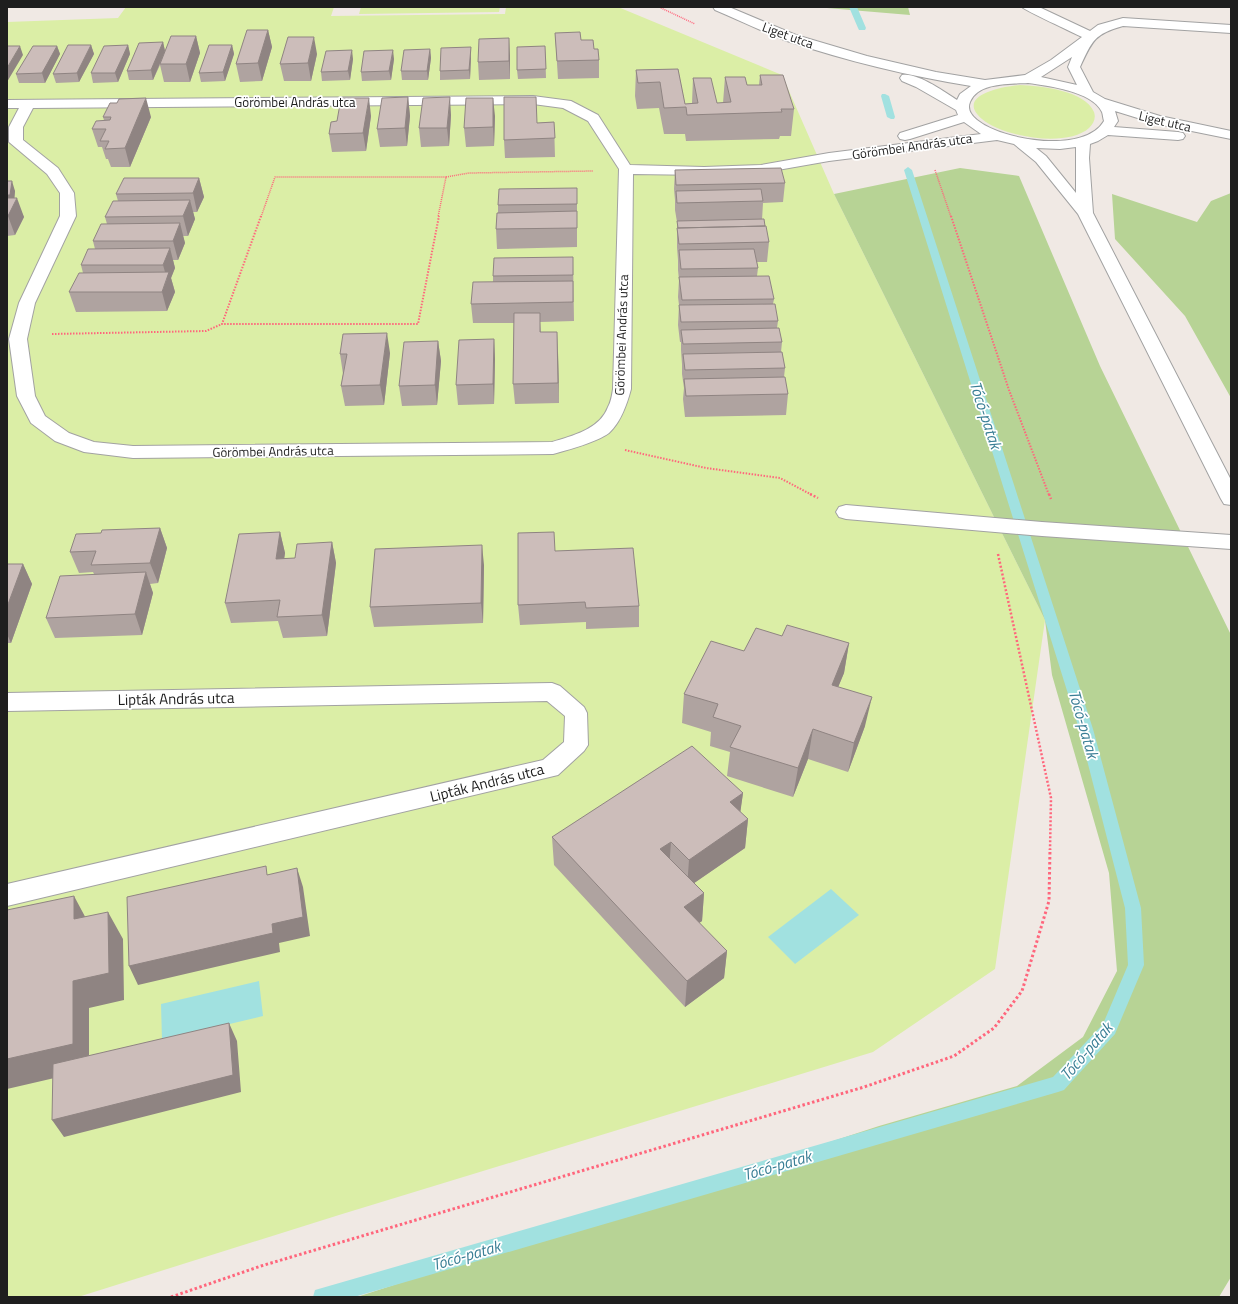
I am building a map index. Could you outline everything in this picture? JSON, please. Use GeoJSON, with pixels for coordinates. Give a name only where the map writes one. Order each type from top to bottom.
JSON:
{"type":"FeatureCollection","features":[{"type":"Feature","properties":{"kind":"street","name":"Liget utca"},"geometry":{"type":"LineString","coordinates":[[719,7],[791,38],[860,58],[935,76],[984,84]]}},
{"type":"Feature","properties":{"kind":"street"},"geometry":{"type":"LineString","coordinates":[[1028,7],[1044,13],[1088,38]]}},
{"type":"Feature","properties":{"kind":"street"},"geometry":{"type":"LineString","coordinates":[[1028,79],[1056,63],[1102,28],[1111,24],[1123,22],[1231,29]]}},
{"type":"Feature","properties":{"kind":"street"},"geometry":{"type":"LineString","coordinates":[[1088,38],[1074,67],[1088,94]]}},
{"type":"Feature","properties":{"kind":"street","name":"Liget utca"},"geometry":{"type":"LineString","coordinates":[[860,58],[920,84],[964,113],[977,126],[996,136]]}},
{"type":"Feature","properties":{"kind":"street"},"geometry":{"type":"LineString","coordinates":[[964,113],[963,99],[970,91],[984,84],[1005,80],[1028,79],[1052,82],[1088,94],[1101,102],[1109,111],[1111,121],[1105,131],[1091,139],[1070,144],[1046,145],[1020,142],[996,136]]}},
{"type":"Feature","properties":{"kind":"street","name":"Görömbei András utca"},"geometry":{"type":"LineString","coordinates":[[7,104],[533,100],[566,104],[581,111],[593,118],[626,169],[622,389],[617,408],[602,429],[579,440],[553,448],[133,452],[91,448],[62,437],[38,419],[26,396],[18,339],[27,303],[68,216],[67,193],[53,171],[16,142],[13,135],[28,104]]}},
{"type":"Feature","properties":{"kind":"street","name":"Liget utca"},"geometry":{"type":"LineString","coordinates":[[1101,102],[1157,120],[1231,135]]}},
{"type":"Feature","properties":{"kind":"street","name":"Görömbei András utca"},"geometry":{"type":"LineString","coordinates":[[829,157],[930,129],[964,113]]}},
{"type":"Feature","properties":{"kind":"street","name":"Liget utca"},"geometry":{"type":"LineString","coordinates":[[1105,131],[1154,134],[1231,142]]}},
{"type":"Feature","properties":{"kind":"street","name":"Görömbei András utca"},"geometry":{"type":"LineString","coordinates":[[626,169],[704,171],[761,169],[829,157],[996,136]]}},
{"type":"Feature","properties":{"kind":"street"},"geometry":{"type":"LineString","coordinates":[[1083,141],[1082,158],[1085,213]]}},
{"type":"Feature","properties":{"kind":"street"},"geometry":{"type":"LineString","coordinates":[[1020,142],[1041,160],[1085,213],[1231,499]]}},
{"type":"Feature","properties":{"kind":"street"},"geometry":{"type":"LineString","coordinates":[[846,512],[1042,529],[1231,542]]}},
{"type":"Feature","properties":{"kind":"street","name":"Lipták András utca"},"geometry":{"type":"LineString","coordinates":[[7,702],[552,692],[576,713],[576,745],[550,768],[7,895]]}},
{"type":"Feature","properties":{"kind":"path"},"geometry":{"type":"LineString","coordinates":[[934,168],[1009,390],[1063,530]]}},
{"type":"Feature","properties":{"kind":"path"},"geometry":{"type":"LineString","coordinates":[[222,324],[275,176],[446,176],[469,173],[609,171],[626,169]]}},
{"type":"Feature","properties":{"kind":"path"},"geometry":{"type":"LineString","coordinates":[[19,335],[206,331],[222,324],[418,324],[446,176]]}},
{"type":"Feature","properties":{"kind":"path"},"geometry":{"type":"LineString","coordinates":[[579,440],[706,468],[780,478],[846,512]]}},
{"type":"Feature","properties":{"kind":"path"},"geometry":{"type":"LineString","coordinates":[[171,1297],[261,1266],[864,1087],[954,1056],[994,1028],[1022,991],[1049,902],[1051,798],[991,525]]}},
{"type":"Feature","properties":{"kind":"green space"},"geometry":{"type":"Polygon","coordinates":[[[126,7],[334,7],[331,16],[505,14],[506,7],[618,7],[782,75],[834,194],[1045,620],[995,969],[873,1052],[339,1215],[78,1297],[7,1297],[7,22],[118,18],[126,7]]]}},
{"type":"Feature","properties":{"kind":"green space"},"geometry":{"type":"Polygon","coordinates":[[[361,7],[500,7],[499,12],[359,14],[361,7]]]}},
{"type":"Feature","properties":{"kind":"green space"},"geometry":{"type":"Polygon","coordinates":[[[815,7],[908,7],[910,15],[815,7]]]}},
{"type":"Feature","properties":{"kind":"green space"},"geometry":{"type":"Polygon","coordinates":[[[1020,85],[1050,88],[1072,94],[1089,105],[1094,112],[1095,118],[1089,128],[1079,134],[1066,138],[1051,139],[1035,138],[1004,131],[982,119],[975,111],[974,104],[984,93],[1003,87],[1020,85]]]}},
{"type":"Feature","properties":{"kind":"green space"},"geometry":{"type":"Polygon","coordinates":[[[960,168],[1019,176],[1100,366],[1231,635],[1231,1277],[1219,1297],[357,1297],[879,1126],[1017,1086],[1083,1037],[1117,971],[1109,873],[1052,675],[1045,620],[834,194],[960,168]]]}},
{"type":"Feature","properties":{"kind":"green space"},"geometry":{"type":"Polygon","coordinates":[[[1231,193],[1231,398],[1185,316],[1115,239],[1112,194],[1197,222],[1211,201],[1231,193]]]}},
{"type":"Feature","properties":{"kind":"water"},"geometry":{"type":"Polygon","coordinates":[[[831,889],[859,915],[795,964],[768,937],[831,889]]]}},
{"type":"Feature","properties":{"kind":"water"},"geometry":{"type":"Polygon","coordinates":[[[259,981],[263,1016],[162,1040],[161,1004],[259,981]]]}},
{"type":"Feature","properties":{"kind":"building"},"geometry":{"type":"Polygon","coordinates":[[[247,30],[268,30],[258,63],[236,64],[247,30]]]}},
{"type":"Feature","properties":{"kind":"building"},"geometry":{"type":"Polygon","coordinates":[[[580,32],[581,40],[593,40],[594,49],[598,49],[599,60],[557,61],[555,33],[580,32]]]}},
{"type":"Feature","properties":{"kind":"building"},"geometry":{"type":"Polygon","coordinates":[[[171,36],[196,36],[186,64],[160,64],[171,36]]]}},
{"type":"Feature","properties":{"kind":"building"},"geometry":{"type":"Polygon","coordinates":[[[288,37],[314,37],[308,63],[280,64],[288,37]]]}},
{"type":"Feature","properties":{"kind":"building"},"geometry":{"type":"Polygon","coordinates":[[[509,38],[509,61],[478,62],[479,39],[509,38]]]}},
{"type":"Feature","properties":{"kind":"building"},"geometry":{"type":"Polygon","coordinates":[[[163,42],[151,70],[127,71],[139,43],[163,42]]]}},
{"type":"Feature","properties":{"kind":"building"},"geometry":{"type":"Polygon","coordinates":[[[68,45],[91,45],[77,73],[53,74],[68,45]]]}},
{"type":"Feature","properties":{"kind":"building"},"geometry":{"type":"Polygon","coordinates":[[[128,45],[115,73],[91,73],[104,46],[128,45]]]}},
{"type":"Feature","properties":{"kind":"building"},"geometry":{"type":"Polygon","coordinates":[[[209,45],[232,45],[223,72],[199,73],[209,45]]]}},
{"type":"Feature","properties":{"kind":"building"},"geometry":{"type":"Polygon","coordinates":[[[7,46],[20,46],[7,68],[7,46]]]}},
{"type":"Feature","properties":{"kind":"building"},"geometry":{"type":"Polygon","coordinates":[[[33,46],[57,46],[42,73],[16,74],[33,46]]]}},
{"type":"Feature","properties":{"kind":"building"},"geometry":{"type":"Polygon","coordinates":[[[545,46],[546,69],[517,70],[517,47],[545,46]]]}},
{"type":"Feature","properties":{"kind":"building"},"geometry":{"type":"Polygon","coordinates":[[[471,47],[469,70],[440,71],[441,48],[471,47]]]}},
{"type":"Feature","properties":{"kind":"building"},"geometry":{"type":"Polygon","coordinates":[[[430,49],[427,71],[401,71],[404,50],[430,49]]]}},
{"type":"Feature","properties":{"kind":"building"},"geometry":{"type":"Polygon","coordinates":[[[352,50],[348,71],[321,72],[326,51],[352,50]]]}},
{"type":"Feature","properties":{"kind":"building"},"geometry":{"type":"Polygon","coordinates":[[[393,50],[389,71],[361,72],[364,51],[393,50]]]}},
{"type":"Feature","properties":{"kind":"building"},"geometry":{"type":"Polygon","coordinates":[[[678,69],[685,104],[698,103],[693,78],[711,78],[717,103],[731,102],[725,77],[745,77],[747,85],[762,85],[760,75],[783,75],[794,109],[781,109],[782,112],[687,115],[686,107],[664,108],[660,82],[638,83],[636,70],[678,69]]]}},
{"type":"Feature","properties":{"kind":"building"},"geometry":{"type":"Polygon","coordinates":[[[408,97],[405,128],[377,129],[382,98],[408,97]]]}},
{"type":"Feature","properties":{"kind":"building"},"geometry":{"type":"Polygon","coordinates":[[[450,97],[447,128],[419,128],[423,98],[450,97]]]}},
{"type":"Feature","properties":{"kind":"building"},"geometry":{"type":"Polygon","coordinates":[[[504,97],[536,97],[537,123],[554,122],[555,138],[504,140],[504,97]]]}},
{"type":"Feature","properties":{"kind":"building"},"geometry":{"type":"Polygon","coordinates":[[[146,98],[125,148],[105,149],[109,141],[100,141],[106,129],[92,129],[96,121],[110,120],[111,117],[103,117],[110,103],[117,103],[119,99],[146,98]]]}},
{"type":"Feature","properties":{"kind":"building"},"geometry":{"type":"Polygon","coordinates":[[[341,98],[369,98],[363,133],[329,134],[331,122],[337,121],[341,98]]]}},
{"type":"Feature","properties":{"kind":"building"},"geometry":{"type":"Polygon","coordinates":[[[466,98],[493,98],[493,127],[464,128],[466,98]]]}},
{"type":"Feature","properties":{"kind":"building"},"geometry":{"type":"Polygon","coordinates":[[[781,168],[785,183],[676,185],[675,170],[781,168]]]}},
{"type":"Feature","properties":{"kind":"building"},"geometry":{"type":"Polygon","coordinates":[[[124,178],[199,178],[193,193],[116,194],[124,178]]]}},
{"type":"Feature","properties":{"kind":"building"},"geometry":{"type":"Polygon","coordinates":[[[7,181],[12,181],[10,195],[7,195],[7,181]]]}},
{"type":"Feature","properties":{"kind":"building"},"geometry":{"type":"Polygon","coordinates":[[[577,188],[577,204],[498,205],[499,189],[577,188]]]}},
{"type":"Feature","properties":{"kind":"building"},"geometry":{"type":"Polygon","coordinates":[[[761,189],[763,201],[677,203],[676,191],[761,189]]]}},
{"type":"Feature","properties":{"kind":"building"},"geometry":{"type":"Polygon","coordinates":[[[7,198],[17,198],[8,216],[7,216],[7,198]]]}},
{"type":"Feature","properties":{"kind":"building"},"geometry":{"type":"Polygon","coordinates":[[[190,200],[183,216],[105,217],[113,201],[190,200]]]}},
{"type":"Feature","properties":{"kind":"building"},"geometry":{"type":"Polygon","coordinates":[[[577,211],[577,228],[496,229],[497,213],[577,211]]]}},
{"type":"Feature","properties":{"kind":"building"},"geometry":{"type":"Polygon","coordinates":[[[764,219],[765,226],[678,228],[677,221],[764,219]]]}},
{"type":"Feature","properties":{"kind":"building"},"geometry":{"type":"Polygon","coordinates":[[[180,223],[173,241],[93,241],[101,224],[180,223]]]}},
{"type":"Feature","properties":{"kind":"building"},"geometry":{"type":"Polygon","coordinates":[[[766,226],[769,242],[679,244],[677,228],[766,226]]]}},
{"type":"Feature","properties":{"kind":"building"},"geometry":{"type":"Polygon","coordinates":[[[170,248],[163,265],[81,265],[88,249],[170,248]]]}},
{"type":"Feature","properties":{"kind":"building"},"geometry":{"type":"Polygon","coordinates":[[[754,249],[758,268],[681,269],[679,250],[754,249]]]}},
{"type":"Feature","properties":{"kind":"building"},"geometry":{"type":"Polygon","coordinates":[[[573,257],[573,275],[493,276],[494,258],[573,257]]]}},
{"type":"Feature","properties":{"kind":"building"},"geometry":{"type":"Polygon","coordinates":[[[169,272],[162,292],[69,292],[79,273],[169,272]]]}},
{"type":"Feature","properties":{"kind":"building"},"geometry":{"type":"Polygon","coordinates":[[[769,276],[774,299],[682,300],[679,277],[769,276]]]}},
{"type":"Feature","properties":{"kind":"building"},"geometry":{"type":"Polygon","coordinates":[[[573,281],[573,302],[471,304],[473,282],[573,281]]]}},
{"type":"Feature","properties":{"kind":"building"},"geometry":{"type":"Polygon","coordinates":[[[775,304],[778,321],[681,322],[679,305],[775,304]]]}},
{"type":"Feature","properties":{"kind":"building"},"geometry":{"type":"Polygon","coordinates":[[[514,313],[540,313],[540,332],[557,332],[558,383],[513,384],[514,313]]]}},
{"type":"Feature","properties":{"kind":"building"},"geometry":{"type":"Polygon","coordinates":[[[779,328],[782,342],[683,344],[681,330],[779,328]]]}},
{"type":"Feature","properties":{"kind":"building"},"geometry":{"type":"Polygon","coordinates":[[[387,333],[380,385],[341,386],[347,354],[340,354],[343,334],[387,333]]]}},
{"type":"Feature","properties":{"kind":"building"},"geometry":{"type":"Polygon","coordinates":[[[494,339],[493,384],[456,385],[459,340],[494,339]]]}},
{"type":"Feature","properties":{"kind":"building"},"geometry":{"type":"Polygon","coordinates":[[[438,341],[435,385],[399,386],[404,342],[438,341]]]}},
{"type":"Feature","properties":{"kind":"building"},"geometry":{"type":"Polygon","coordinates":[[[782,352],[785,368],[685,370],[683,354],[782,352]]]}},
{"type":"Feature","properties":{"kind":"building"},"geometry":{"type":"Polygon","coordinates":[[[785,377],[788,394],[686,396],[684,379],[785,377]]]}},
{"type":"Feature","properties":{"kind":"building"},"geometry":{"type":"Polygon","coordinates":[[[160,528],[150,563],[91,565],[96,551],[70,552],[76,534],[101,533],[102,530],[160,528]]]}},
{"type":"Feature","properties":{"kind":"building"},"geometry":{"type":"Polygon","coordinates":[[[280,532],[276,559],[295,558],[297,544],[332,542],[322,615],[277,617],[280,600],[225,603],[239,534],[280,532]]]}},
{"type":"Feature","properties":{"kind":"building"},"geometry":{"type":"Polygon","coordinates":[[[554,532],[555,551],[633,548],[639,606],[586,608],[585,602],[518,605],[518,533],[554,532]]]}},
{"type":"Feature","properties":{"kind":"building"},"geometry":{"type":"Polygon","coordinates":[[[482,545],[481,603],[370,607],[375,549],[482,545]]]}},
{"type":"Feature","properties":{"kind":"building"},"geometry":{"type":"Polygon","coordinates":[[[7,564],[23,564],[7,607],[7,564]]]}},
{"type":"Feature","properties":{"kind":"building"},"geometry":{"type":"Polygon","coordinates":[[[146,572],[135,614],[46,618],[60,576],[146,572]]]}},
{"type":"Feature","properties":{"kind":"building"},"geometry":{"type":"Polygon","coordinates":[[[787,625],[849,643],[832,685],[872,697],[854,743],[813,729],[798,768],[730,747],[741,726],[713,717],[718,704],[684,694],[711,641],[744,651],[756,628],[782,636],[787,625]]]}},
{"type":"Feature","properties":{"kind":"building"},"geometry":{"type":"Polygon","coordinates":[[[692,746],[743,793],[730,802],[748,819],[689,860],[671,842],[660,849],[704,893],[684,907],[727,951],[687,981],[552,837],[692,746]]]}},
{"type":"Feature","properties":{"kind":"building"},"geometry":{"type":"Polygon","coordinates":[[[266,866],[267,875],[297,868],[303,917],[272,924],[273,933],[129,966],[127,897],[266,866]]]}},
{"type":"Feature","properties":{"kind":"building"},"geometry":{"type":"Polygon","coordinates":[[[74,896],[74,919],[108,912],[109,973],[73,981],[73,1044],[7,1059],[7,910],[74,896]]]}},
{"type":"Feature","properties":{"kind":"building"},"geometry":{"type":"Polygon","coordinates":[[[229,1023],[233,1075],[52,1120],[53,1064],[229,1023]]]}},
{"type":"Feature","properties":{"kind":"waterway","name":"Tócó-patak"},"geometry":{"type":"LineString","coordinates":[[853,7],[862,28]]}},
{"type":"Feature","properties":{"kind":"waterway","name":"Tócó-patak"},"geometry":{"type":"LineString","coordinates":[[885,96],[891,117]]}},
{"type":"Feature","properties":{"kind":"waterway","name":"Tócó-patak"},"geometry":{"type":"LineString","coordinates":[[322,1297],[1058,1084],[1109,1029],[1136,965],[1133,908],[1086,729],[908,170]]}}]}
